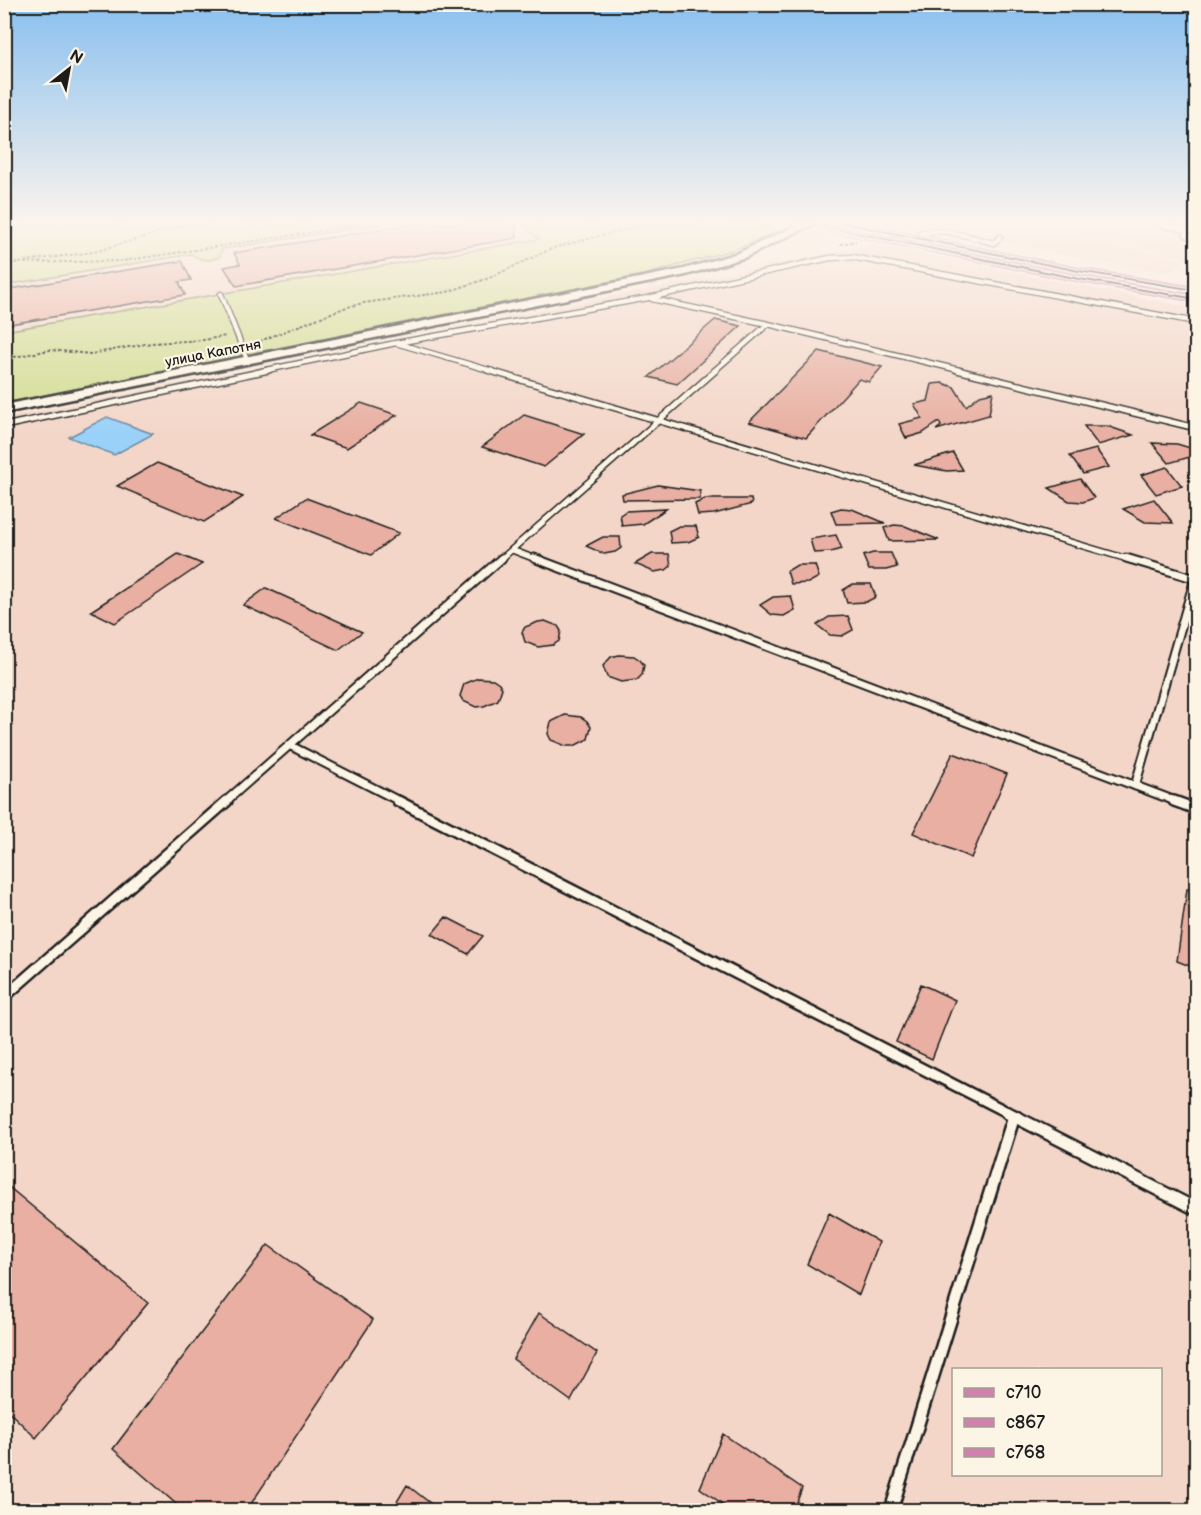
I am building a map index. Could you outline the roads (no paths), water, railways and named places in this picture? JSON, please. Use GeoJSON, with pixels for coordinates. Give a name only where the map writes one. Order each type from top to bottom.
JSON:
{"type":"FeatureCollection","features":[{"type":"Feature","properties":{"kind":"main road","name":"улица Капотня"},"geometry":{"type":"LineString","coordinates":[[4,409],[249,362],[576,295]]}},
{"type":"Feature","properties":{"kind":"lane"},"geometry":{"type":"LineString","coordinates":[[221,295],[249,362]]}},
{"type":"Feature","properties":{"kind":"lane"},"geometry":{"type":"LineString","coordinates":[[4,426],[396,343],[663,295]]}},
{"type":"Feature","properties":{"kind":"lane"},"geometry":{"type":"LineString","coordinates":[[1052,295],[1197,322]]}},
{"type":"Feature","properties":{"kind":"lane"},"geometry":{"type":"LineString","coordinates":[[648,298],[768,324],[1197,428]]}},
{"type":"Feature","properties":{"kind":"lane"},"geometry":{"type":"LineString","coordinates":[[4,997],[768,324]]}},
{"type":"Feature","properties":{"kind":"lane"},"geometry":{"type":"LineString","coordinates":[[396,343],[1196,577],[1135,786]]}},
{"type":"Feature","properties":{"kind":"lane"},"geometry":{"type":"LineString","coordinates":[[512,550],[1197,809]]}},
{"type":"Feature","properties":{"kind":"lane"},"geometry":{"type":"LineString","coordinates":[[291,746],[1197,1209]]}},
{"type":"Feature","properties":{"kind":"lane"},"geometry":{"type":"LineString","coordinates":[[891,1510],[1014,1116]]}},
{"type":"Feature","properties":{"kind":"water"},"geometry":{"type":"Polygon","coordinates":[[[107,417],[153,434],[114,455],[69,437],[107,417]]]}}]}
